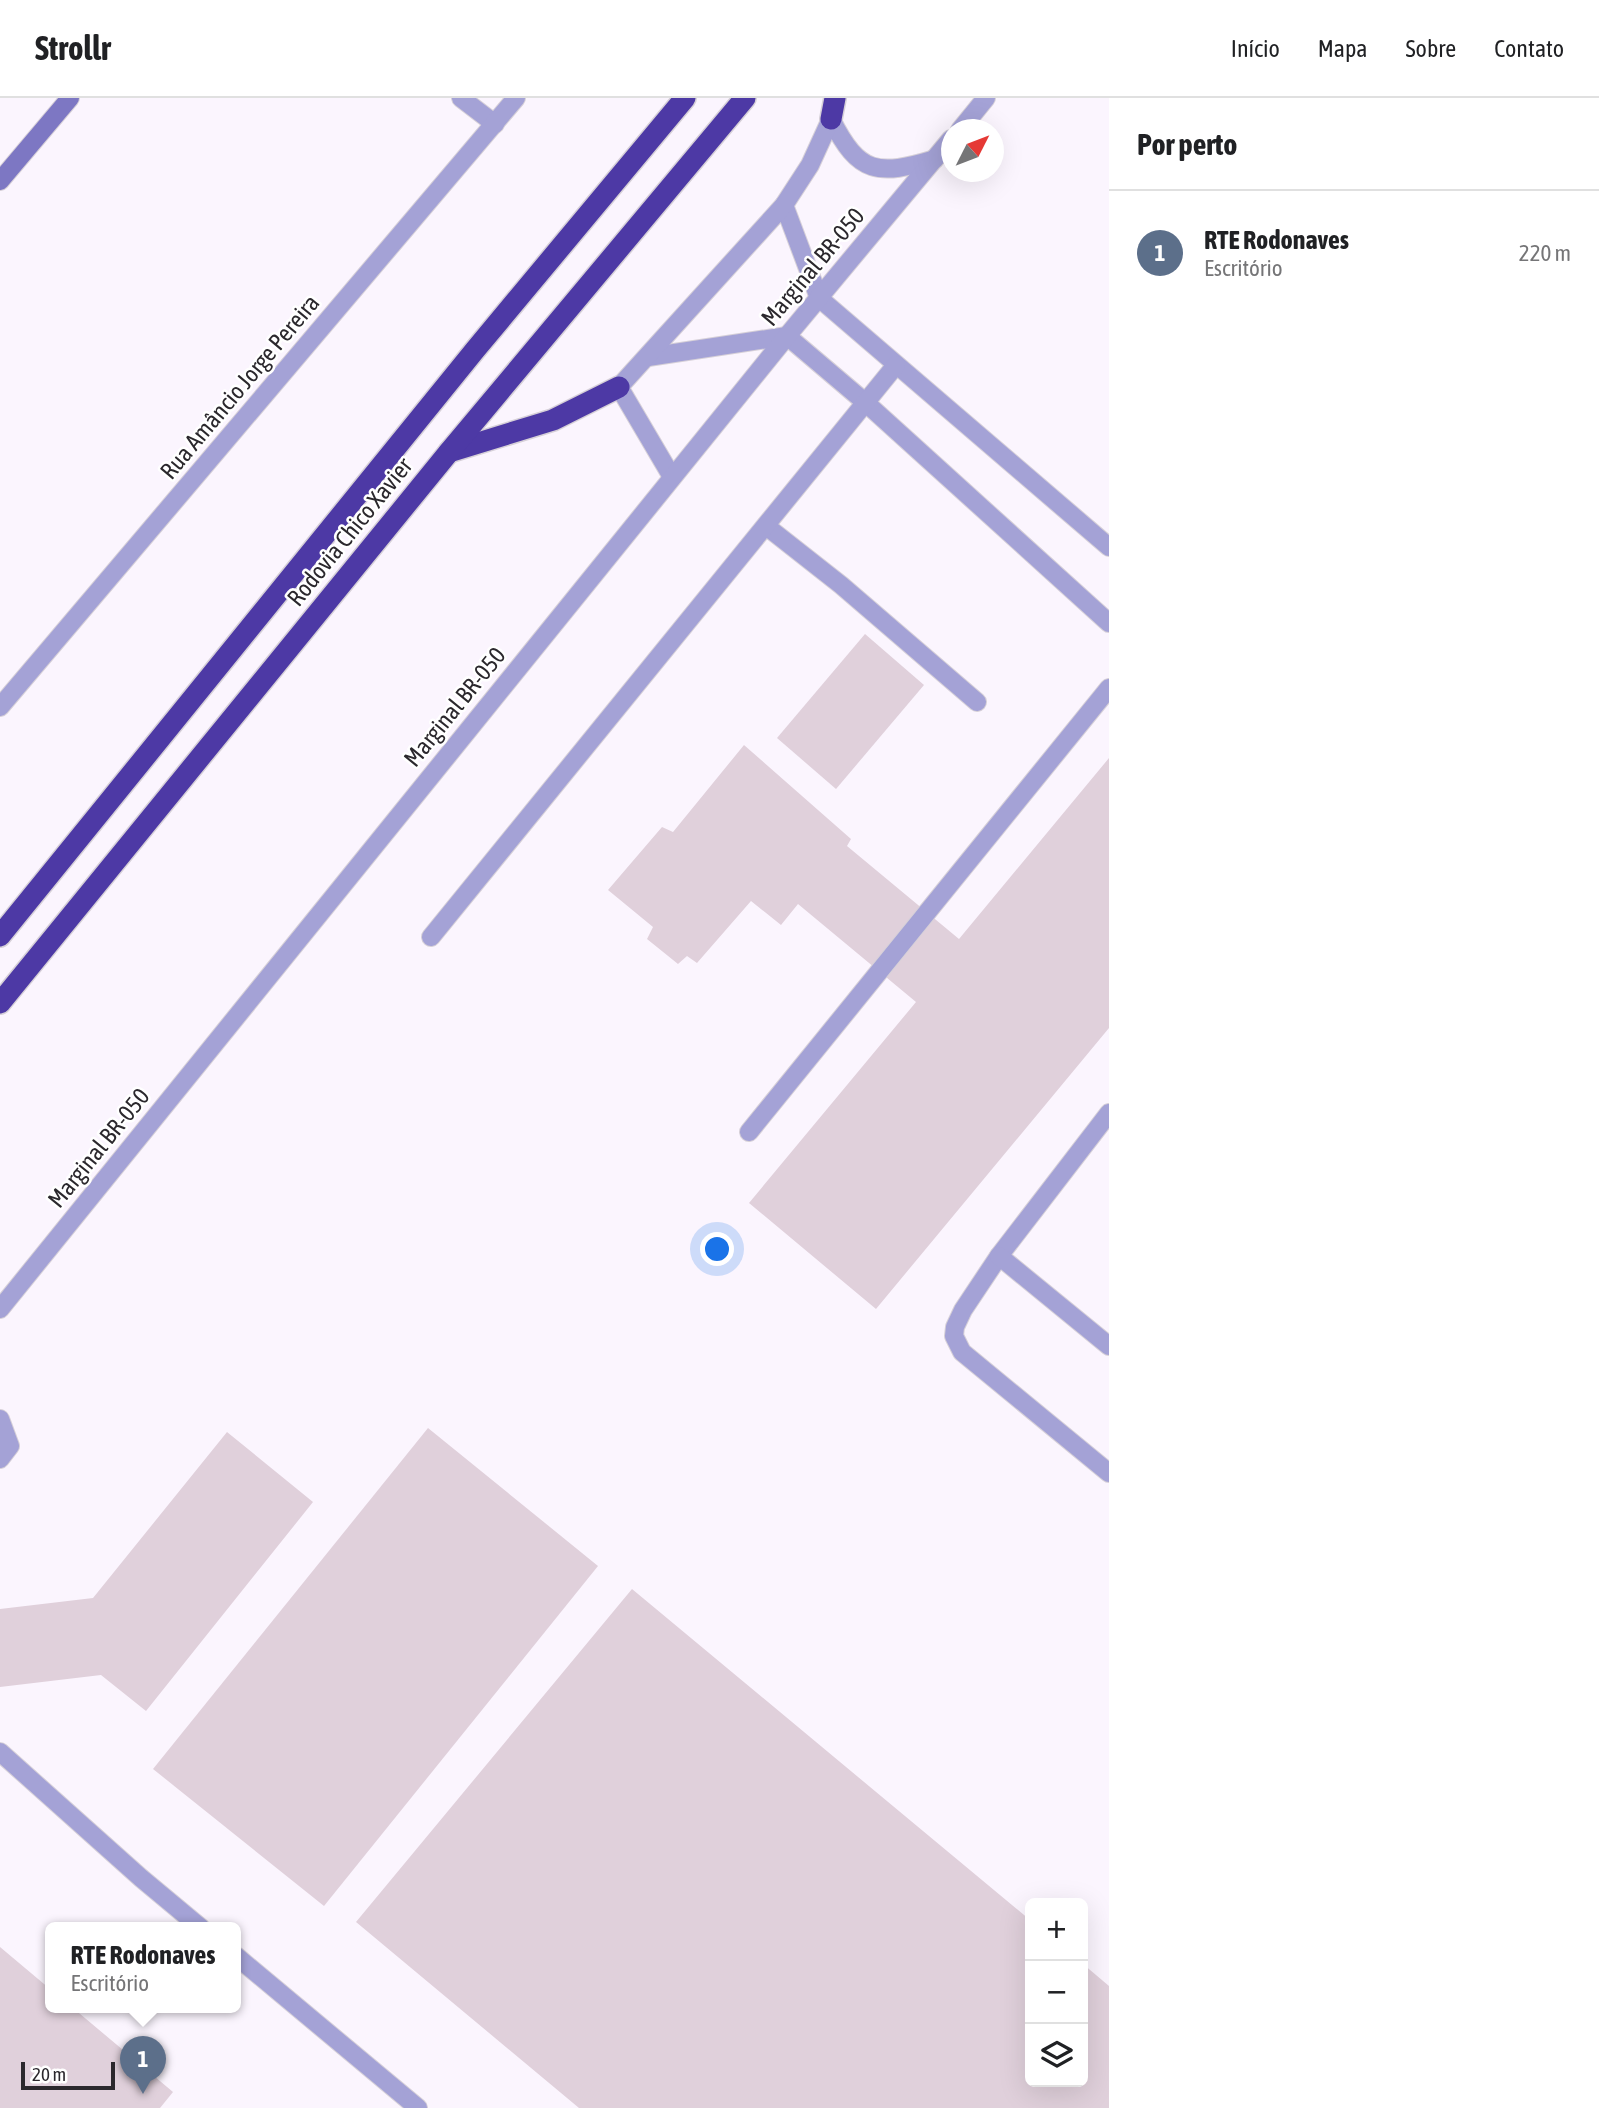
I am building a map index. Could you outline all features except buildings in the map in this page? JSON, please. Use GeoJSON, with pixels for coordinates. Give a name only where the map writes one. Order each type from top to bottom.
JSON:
{"type":"FeatureCollection","features":[{"type":"Feature","properties":{"kind":"highway","name":"Rodovia Chico Xavier"},"geometry":{"type":"LineString","coordinates":[[0,936],[475,350],[685,98]]}},
{"type":"Feature","properties":{"kind":"highway","name":"Rodovia Chico Xavier"},"geometry":{"type":"LineString","coordinates":[[0,1003],[449,452],[745,98]]}},
{"type":"Feature","properties":{"kind":"highway"},"geometry":{"type":"LineString","coordinates":[[449,452],[552,420],[619,387]]}},
{"type":"Feature","properties":{"kind":"street"},"geometry":{"type":"LineString","coordinates":[[0,181],[70,98]]}},
{"type":"Feature","properties":{"kind":"street"},"geometry":{"type":"LineString","coordinates":[[461,98],[495,124]]}},
{"type":"Feature","properties":{"kind":"street","name":"Rua Amâncio Jorge Pereira"},"geometry":{"type":"LineString","coordinates":[[0,707],[516,98]]}},
{"type":"Feature","properties":{"kind":"street"},"geometry":{"type":"LineString","coordinates":[[969,119],[986,98]]}},
{"type":"Feature","properties":{"kind":"street"},"geometry":{"type":"LineString","coordinates":[[833,108],[844,145],[876,169],[893,170],[935,159]]}},
{"type":"Feature","properties":{"kind":"street"},"geometry":{"type":"LineString","coordinates":[[672,477],[619,387],[783,205],[810,165],[833,108]]}},
{"type":"Feature","properties":{"kind":"street","name":"Marginal BR-050"},"geometry":{"type":"LineString","coordinates":[[0,1309],[672,477],[941,152]]}},
{"type":"Feature","properties":{"kind":"street"},"geometry":{"type":"LineString","coordinates":[[783,205],[819,298],[1109,547]]}},
{"type":"Feature","properties":{"kind":"street"},"geometry":{"type":"LineString","coordinates":[[648,356],[787,336],[866,403],[1109,623]]}},
{"type":"Feature","properties":{"kind":"street"},"geometry":{"type":"LineString","coordinates":[[431,937],[896,365]]}},
{"type":"Feature","properties":{"kind":"street"},"geometry":{"type":"LineString","coordinates":[[766,526],[841,585],[978,702]]}},
{"type":"Feature","properties":{"kind":"street"},"geometry":{"type":"LineString","coordinates":[[749,1132],[1109,688]]}},
{"type":"Feature","properties":{"kind":"street"},"geometry":{"type":"LineString","coordinates":[[1109,1113],[999,1256],[963,1310],[954,1336],[962,1352],[1109,1473]]}},
{"type":"Feature","properties":{"kind":"street"},"geometry":{"type":"LineString","coordinates":[[999,1256],[1109,1346]]}},
{"type":"Feature","properties":{"kind":"street"},"geometry":{"type":"LineString","coordinates":[[0,1419],[10,1446],[0,1459]]}},
{"type":"Feature","properties":{"kind":"street"},"geometry":{"type":"LineString","coordinates":[[0,1752],[194,1922]]}},
{"type":"Feature","properties":{"kind":"street"},"geometry":{"type":"LineString","coordinates":[[241,1960],[418,2108]]}},
{"type":"Feature","properties":{"kind":"place","name":"RTE Rodonaves"},"geometry":{"type":"Point","coordinates":[143,2094]}}]}
